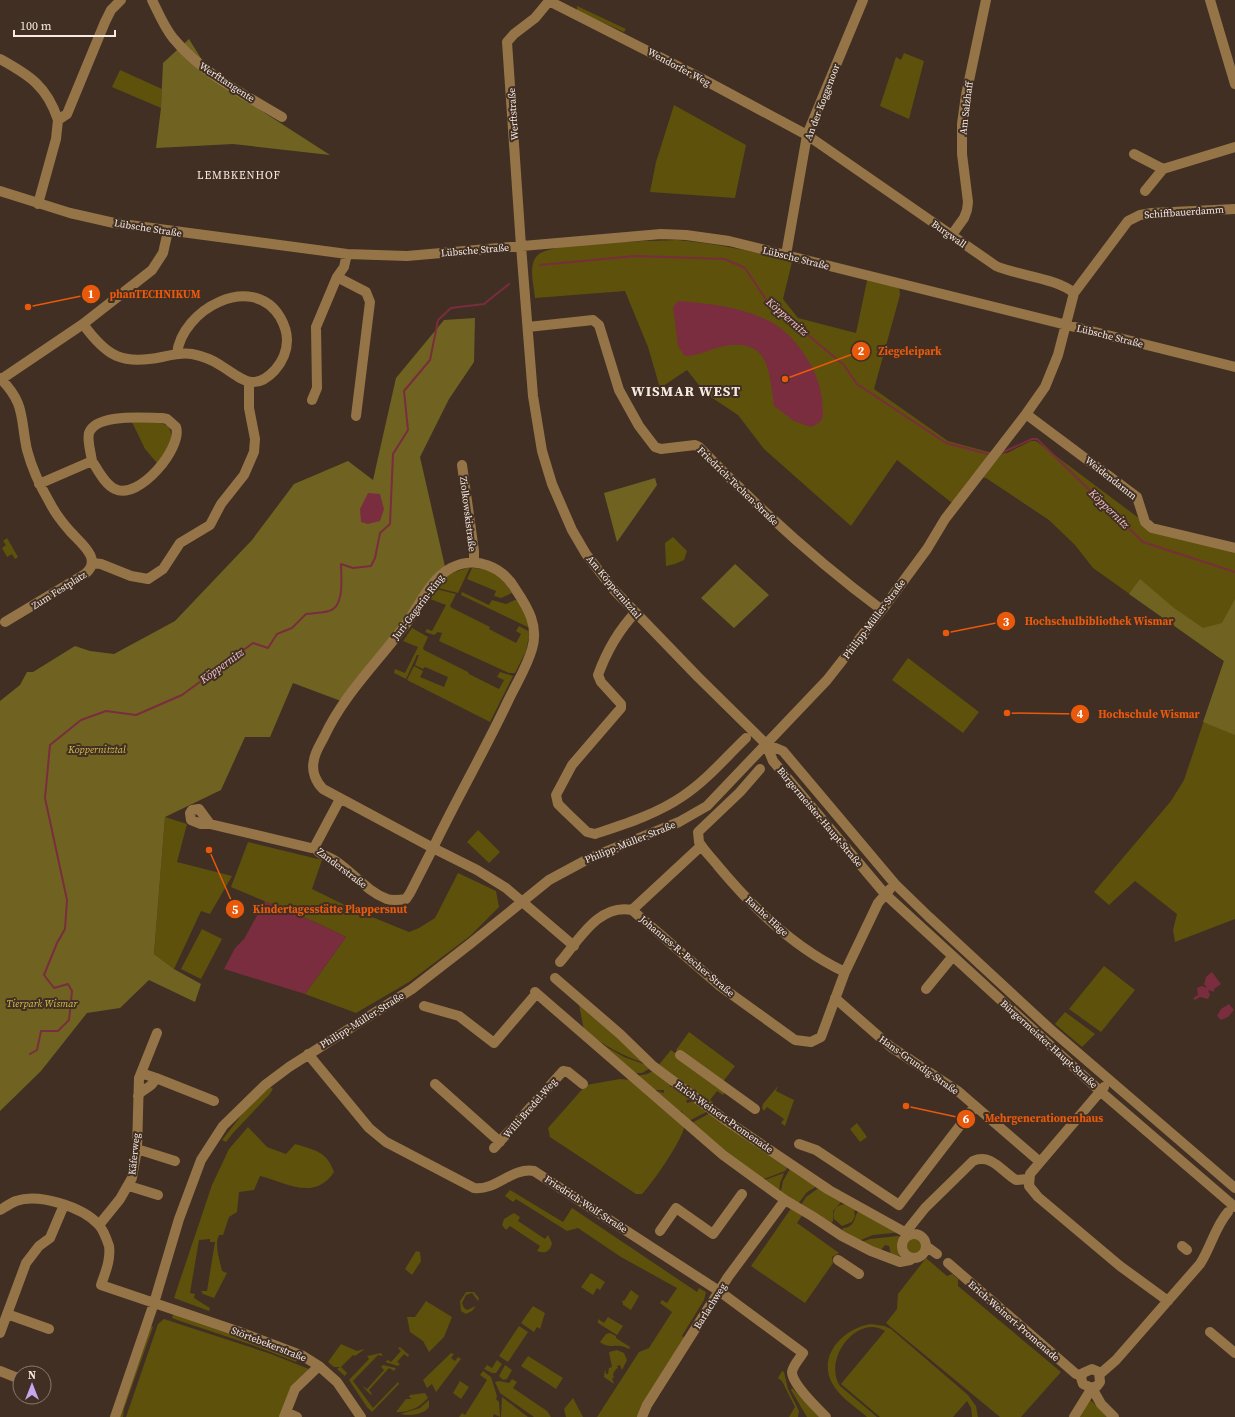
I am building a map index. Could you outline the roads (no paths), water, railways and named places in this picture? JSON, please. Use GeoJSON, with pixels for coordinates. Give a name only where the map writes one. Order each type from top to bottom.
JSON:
{"type":"FeatureCollection","features":[{"type":"Feature","properties":{"kind":"street"},"geometry":{"type":"LineString","coordinates":[[58,120],[67,114],[105,22],[111,10],[121,0]]}},
{"type":"Feature","properties":{"kind":"street","name":"Werfttangente"},"geometry":{"type":"LineString","coordinates":[[152,0],[172,37],[197,63],[229,86],[282,117]]}},
{"type":"Feature","properties":{"kind":"street","name":"An der Koggenoor"},"geometry":{"type":"LineString","coordinates":[[786,255],[807,135],[863,0]]}},
{"type":"Feature","properties":{"kind":"street","name":"Am Salzhaff"},"geometry":{"type":"LineString","coordinates":[[951,236],[964,218],[967,210],[968,202],[962,154],[962,124],[966,96],[986,0]]}},
{"type":"Feature","properties":{"kind":"street"},"geometry":{"type":"LineString","coordinates":[[1210,0],[1232,63],[1235,84]]}},
{"type":"Feature","properties":{"kind":"street","name":"Wendorfer Weg"},"geometry":{"type":"LineString","coordinates":[[550,1],[688,71],[807,135]]}},
{"type":"Feature","properties":{"kind":"street","name":"Werftstraße"},"geometry":{"type":"LineString","coordinates":[[521,246],[508,42],[514,34],[535,18],[550,1]]}},
{"type":"Feature","properties":{"kind":"street"},"geometry":{"type":"LineString","coordinates":[[0,59],[27,74],[43,89],[53,104],[58,120],[56,139],[38,204]]}},
{"type":"Feature","properties":{"kind":"street","name":"Burgwall"},"geometry":{"type":"LineString","coordinates":[[807,135],[996,266],[1011,272],[1066,286],[1074,293]]}},
{"type":"Feature","properties":{"kind":"street"},"geometry":{"type":"LineString","coordinates":[[1145,191],[1163,168],[1235,147]]}},
{"type":"Feature","properties":{"kind":"street"},"geometry":{"type":"LineString","coordinates":[[1134,154],[1163,168]]}},
{"type":"Feature","properties":{"kind":"street","name":"Lübsche Straße"},"geometry":{"type":"LineString","coordinates":[[0,191],[38,204],[114,223],[347,254],[407,256],[639,235],[686,235],[729,241],[1235,367]]}},
{"type":"Feature","properties":{"kind":"street","name":"Schiffbauerdamm"},"geometry":{"type":"LineString","coordinates":[[1074,293],[1128,221],[1140,215],[1152,213],[1235,209]]}},
{"type":"Feature","properties":{"kind":"street","name":"Zum Festplatz"},"geometry":{"type":"LineString","coordinates":[[6,622],[85,574],[89,571],[92,563],[89,552],[56,514],[39,484],[27,448],[18,402],[0,379],[83,324],[152,270],[163,253],[168,231]]}},
{"type":"Feature","properties":{"kind":"street","name":"Am Köppernitztal"},"geometry":{"type":"LineString","coordinates":[[521,246],[536,419],[542,451],[552,484],[572,530],[586,554],[608,583],[635,613],[766,744]]}},
{"type":"Feature","properties":{"kind":"street"},"geometry":{"type":"LineString","coordinates":[[312,400],[317,388],[316,327],[337,277],[344,267],[347,254]]}},
{"type":"Feature","properties":{"kind":"street"},"geometry":{"type":"LineString","coordinates":[[337,277],[366,292],[370,302],[356,416]]}},
{"type":"Feature","properties":{"kind":"street"},"geometry":{"type":"LineString","coordinates":[[1066,325],[1074,293]]}},
{"type":"Feature","properties":{"kind":"street"},"geometry":{"type":"LineString","coordinates":[[83,324],[102,348],[116,357],[138,361],[177,354],[190,354],[209,358],[239,378],[249,382],[261,380],[274,372],[282,360],[287,340],[283,322],[274,310],[264,302],[250,298],[227,298],[199,314],[189,324],[181,337],[177,354]]}},
{"type":"Feature","properties":{"kind":"street","name":"Friedrich-Techen-Straße"},"geometry":{"type":"LineString","coordinates":[[528,327],[593,320],[599,324],[619,390],[639,426],[655,447],[661,449],[695,445],[699,447],[741,491],[809,552],[882,610]]}},
{"type":"Feature","properties":{"kind":"street","name":"Philipp-Müller-Straße"},"geometry":{"type":"LineString","coordinates":[[114,1417],[154,1303],[179,1219],[201,1160],[223,1126],[265,1085],[308,1054],[412,989],[549,880],[574,865],[658,832],[707,806],[827,680],[882,610],[927,549],[946,519],[1045,387],[1058,355],[1066,325]]}},
{"type":"Feature","properties":{"kind":"street"},"geometry":{"type":"LineString","coordinates":[[92,563],[101,564],[131,576],[148,578],[163,569],[180,543],[210,524],[221,504],[244,475],[254,452],[255,440],[249,408],[249,382]]}},
{"type":"Feature","properties":{"kind":"street","name":"Weidendamm"},"geometry":{"type":"LineString","coordinates":[[1026,414],[1137,496],[1145,522],[1152,528],[1235,548]]}},
{"type":"Feature","properties":{"kind":"street"},"geometry":{"type":"LineString","coordinates":[[162,418],[167,419],[176,427],[176,439],[173,447],[158,469],[136,489],[129,492],[115,489],[109,485],[92,461],[89,434],[92,428],[99,422],[118,419],[162,418]]}},
{"type":"Feature","properties":{"kind":"street"},"geometry":{"type":"LineString","coordinates":[[39,484],[92,461]]}},
{"type":"Feature","properties":{"kind":"street","name":"Ziolkowskistraße"},"geometry":{"type":"LineString","coordinates":[[462,466],[474,551],[474,562]]}},
{"type":"Feature","properties":{"kind":"street","name":"Juri-Gagarin-Ring"},"geometry":{"type":"LineString","coordinates":[[433,848],[504,709],[528,659],[534,640],[535,632],[531,616],[508,578],[496,568],[474,562],[452,567],[439,576],[405,625],[342,703],[333,718],[316,754],[313,771],[319,785],[340,799],[433,848],[494,880],[521,901]]}},
{"type":"Feature","properties":{"kind":"street"},"geometry":{"type":"LineString","coordinates":[[635,613],[627,621],[607,654],[598,675],[601,682],[621,704],[620,708],[572,765],[556,795],[558,804],[587,832],[595,834],[661,809],[677,800],[702,782],[744,740]]}},
{"type":"Feature","properties":{"kind":"street","name":"Bürgermeister-Haupt-Straße"},"geometry":{"type":"LineString","coordinates":[[766,744],[782,751],[895,884],[1049,1028],[1235,1188]]}},
{"type":"Feature","properties":{"kind":"street","name":"Bürgermeister-Haupt-Straße"},"geometry":{"type":"LineString","coordinates":[[766,744],[772,761],[886,894],[1100,1091],[1232,1209]]}},
{"type":"Feature","properties":{"kind":"street"},"geometry":{"type":"LineString","coordinates":[[560,962],[596,920],[606,912],[615,909],[632,910],[701,846],[698,832],[740,792],[760,769]]}},
{"type":"Feature","properties":{"kind":"street","name":"Zanderstraße"},"geometry":{"type":"LineString","coordinates":[[315,846],[340,799]]}},
{"type":"Feature","properties":{"kind":"street","name":"Zanderstraße"},"geometry":{"type":"LineString","coordinates":[[210,824],[305,848],[315,846]]}},
{"type":"Feature","properties":{"kind":"street","name":"Zanderstraße"},"geometry":{"type":"LineString","coordinates":[[315,846],[318,852],[342,865],[359,882],[388,899],[398,900],[406,899],[433,848]]}},
{"type":"Feature","properties":{"kind":"street","name":"Rauhe Häge"},"geometry":{"type":"LineString","coordinates":[[701,846],[738,890],[788,935],[830,965],[845,972]]}},
{"type":"Feature","properties":{"kind":"street","name":"Johannes-R.-Becher-Straße"},"geometry":{"type":"LineString","coordinates":[[632,910],[720,986],[796,1040],[811,1042],[821,1037],[845,972],[878,903],[895,884]]}},
{"type":"Feature","properties":{"kind":"street"},"geometry":{"type":"LineString","coordinates":[[521,901],[574,946]]}},
{"type":"Feature","properties":{"kind":"street"},"geometry":{"type":"LineString","coordinates":[[926,989],[953,956]]}},
{"type":"Feature","properties":{"kind":"street","name":"Erich-Weinert-Promenade"},"geometry":{"type":"LineString","coordinates":[[555,978],[620,1034],[653,1066],[724,1119],[829,1190],[908,1234],[921,1236],[926,1246],[937,1254]]}},
{"type":"Feature","properties":{"kind":"street"},"geometry":{"type":"LineString","coordinates":[[424,1006],[459,1016],[494,1043],[535,993],[723,1155],[785,1200],[848,1240],[884,1252],[900,1262],[923,1253],[926,1246]]}},
{"type":"Feature","properties":{"kind":"street","name":"Hans-Grundig-Straße"},"geometry":{"type":"LineString","coordinates":[[835,998],[891,1048],[959,1092],[1040,1162]]}},
{"type":"Feature","properties":{"kind":"street","name":"Käferweg"},"geometry":{"type":"LineString","coordinates":[[99,1225],[129,1186],[136,1149],[140,1076],[157,1033]]}},
{"type":"Feature","properties":{"kind":"street","name":"Friedrich-Wolf-Straße"},"geometry":{"type":"LineString","coordinates":[[308,1054],[369,1128],[386,1142],[474,1188],[489,1186],[517,1172],[528,1170],[534,1171],[719,1291],[804,1353],[793,1370],[793,1377],[806,1395],[826,1417]]}},
{"type":"Feature","properties":{"kind":"street"},"geometry":{"type":"LineString","coordinates":[[680,1055],[755,1109]]}},
{"type":"Feature","properties":{"kind":"street","name":"Willi-Bredel-Weg"},"geometry":{"type":"LineString","coordinates":[[434,1084],[497,1145],[562,1071],[568,1072],[582,1084]]}},
{"type":"Feature","properties":{"kind":"street"},"geometry":{"type":"LineString","coordinates":[[140,1076],[146,1074],[214,1101]]}},
{"type":"Feature","properties":{"kind":"street"},"geometry":{"type":"LineString","coordinates":[[138,1096],[142,1091],[152,1086],[156,1078]]}},
{"type":"Feature","properties":{"kind":"street"},"geometry":{"type":"LineString","coordinates":[[1110,1080],[1040,1162],[1028,1179],[1028,1186],[1032,1192],[1120,1266],[1168,1301]]}},
{"type":"Feature","properties":{"kind":"street"},"geometry":{"type":"LineString","coordinates":[[799,1144],[816,1150],[899,1205],[975,1106]]}},
{"type":"Feature","properties":{"kind":"street"},"geometry":{"type":"LineString","coordinates":[[136,1149],[175,1161]]}},
{"type":"Feature","properties":{"kind":"street"},"geometry":{"type":"LineString","coordinates":[[913,1258],[906,1254],[902,1248],[904,1240],[925,1208],[973,1161],[981,1159],[991,1161],[1016,1180],[1028,1179]]}},
{"type":"Feature","properties":{"kind":"street"},"geometry":{"type":"LineString","coordinates":[[129,1186],[158,1195]]}},
{"type":"Feature","properties":{"kind":"street"},"geometry":{"type":"LineString","coordinates":[[660,1231],[676,1208],[713,1234],[742,1194]]}},
{"type":"Feature","properties":{"kind":"street"},"geometry":{"type":"LineString","coordinates":[[0,1210],[16,1201],[29,1199],[44,1200],[64,1205],[83,1214],[99,1225]]}},
{"type":"Feature","properties":{"kind":"street","name":"Barlachweg"},"geometry":{"type":"LineString","coordinates":[[642,1417],[647,1405],[719,1291],[785,1200]]}},
{"type":"Feature","properties":{"kind":"street"},"geometry":{"type":"LineString","coordinates":[[0,1333],[26,1263],[39,1246],[50,1238],[64,1205]]}},
{"type":"Feature","properties":{"kind":"street"},"geometry":{"type":"LineString","coordinates":[[1114,1417],[1101,1404],[1092,1388],[1083,1384],[1082,1375],[1088,1369],[1098,1370],[1116,1360],[1206,1255],[1220,1223],[1232,1209]]}},
{"type":"Feature","properties":{"kind":"street","name":"Störtebekerstraße"},"geometry":{"type":"LineString","coordinates":[[99,1225],[108,1244],[109,1255],[101,1285],[290,1350],[319,1366],[343,1389],[361,1417]]}},
{"type":"Feature","properties":{"kind":"street"},"geometry":{"type":"LineString","coordinates":[[838,1260],[859,1274]]}},
{"type":"Feature","properties":{"kind":"street","name":"Erich-Weinert-Promenade"},"geometry":{"type":"LineString","coordinates":[[948,1263],[1070,1369],[1082,1375]]}},
{"type":"Feature","properties":{"kind":"street"},"geometry":{"type":"LineString","coordinates":[[7,1314],[49,1329]]}},
{"type":"Feature","properties":{"kind":"street"},"geometry":{"type":"LineString","coordinates":[[1210,1332],[1235,1354]]}},
{"type":"Feature","properties":{"kind":"street"},"geometry":{"type":"LineString","coordinates":[[297,1417],[285,1414],[295,1389],[319,1366]]}},
{"type":"Feature","properties":{"kind":"street"},"geometry":{"type":"LineString","coordinates":[[1074,1417],[1092,1388],[1099,1384],[1101,1380],[1098,1370]]}},
{"type":"Feature","properties":{"kind":"street"},"geometry":{"type":"LineString","coordinates":[[0,1371],[12,1376]]}},
{"type":"Feature","properties":{"kind":"waterway","name":"Köppernitz"},"geometry":{"type":"LineString","coordinates":[[540,265],[635,256],[725,259],[745,268],[767,301],[844,365],[857,384],[946,443],[988,454]]}},
{"type":"Feature","properties":{"kind":"waterway","name":"Köppernitz"},"geometry":{"type":"LineString","coordinates":[[30,1054],[37,1050],[41,1031],[58,1031],[69,1020],[72,991],[68,984],[54,988],[44,975],[57,943],[65,929],[67,900],[45,798],[50,745],[81,720],[106,711],[136,715],[182,695],[253,643],[268,648],[277,634],[292,628],[306,614],[326,612],[338,604],[341,591],[341,564],[353,568],[371,566],[375,558],[380,533],[390,524],[393,454],[408,430],[404,391],[430,360],[438,320],[451,308],[484,304],[509,284]]}},
{"type":"Feature","properties":{"kind":"waterway","name":"Köppernitz"},"geometry":{"type":"LineString","coordinates":[[1001,453],[1032,439],[1037,439],[1143,542],[1235,572]]}},
{"type":"Feature","properties":{"kind":"place","name":"phanTECHNIKUM"},"geometry":{"type":"Point","coordinates":[28,307]}},
{"type":"Feature","properties":{"kind":"place","name":"Ziegeleipark"},"geometry":{"type":"Point","coordinates":[785,379]}},
{"type":"Feature","properties":{"kind":"place","name":"Hochschulbibliothek Wismar"},"geometry":{"type":"Point","coordinates":[946,633]}},
{"type":"Feature","properties":{"kind":"place","name":"Hochschule Wismar"},"geometry":{"type":"Point","coordinates":[1007,713]}},
{"type":"Feature","properties":{"kind":"place","name":"Kindertagesstätte Plappersnut"},"geometry":{"type":"Point","coordinates":[209,850]}},
{"type":"Feature","properties":{"kind":"place","name":"Mehrgenerationenhaus"},"geometry":{"type":"Point","coordinates":[906,1106]}},
{"type":"Feature","properties":{"kind":"district","name":"LEMBKENHOF"},"geometry":{"type":"Point","coordinates":[239,175]}},
{"type":"Feature","properties":{"kind":"district","name":"WISMAR WEST"},"geometry":{"type":"Point","coordinates":[686,391]}},
{"type":"Feature","properties":{"kind":"park label","name":"Köppernitztal"},"geometry":{"type":"Point","coordinates":[97,749]}},
{"type":"Feature","properties":{"kind":"park label","name":"Tierpark Wismar"},"geometry":{"type":"Point","coordinates":[42,1003]}}]}
